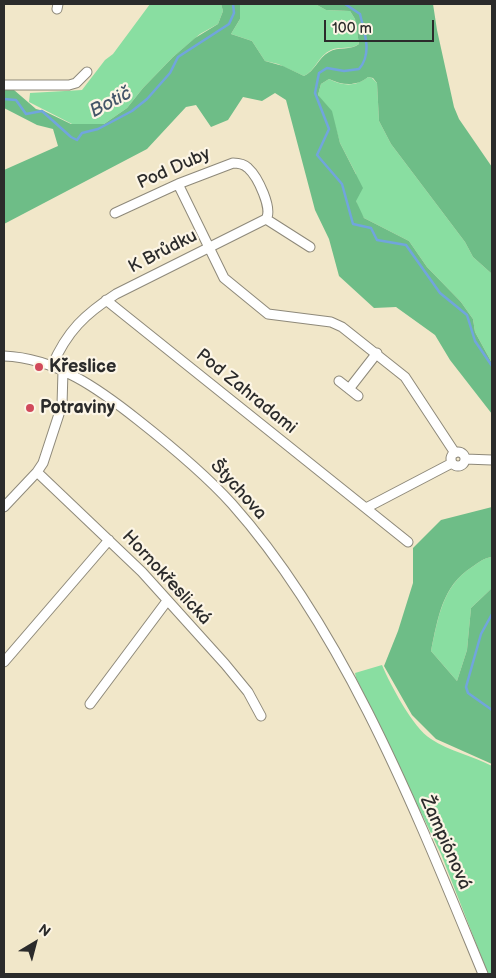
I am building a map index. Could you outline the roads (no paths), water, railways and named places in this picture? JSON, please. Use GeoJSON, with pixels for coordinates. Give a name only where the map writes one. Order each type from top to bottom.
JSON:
{"type":"FeatureCollection","features":[{"type":"Feature","properties":{"kind":"street"},"geometry":{"type":"LineString","coordinates":[[4,85],[69,86],[76,83],[87,72]]}},
{"type":"Feature","properties":{"kind":"street","name":"Pod Duby"},"geometry":{"type":"LineString","coordinates":[[115,213],[228,163],[241,163],[250,169],[269,206],[269,214],[266,219]]}},
{"type":"Feature","properties":{"kind":"street"},"geometry":{"type":"LineString","coordinates":[[178,184],[224,278],[268,314],[331,322],[342,327],[405,377],[415,389],[455,453]]}},
{"type":"Feature","properties":{"kind":"street"},"geometry":{"type":"LineString","coordinates":[[266,219],[310,247]]}},
{"type":"Feature","properties":{"kind":"street","name":"K Brůdku"},"geometry":{"type":"LineString","coordinates":[[52,366],[62,344],[78,322],[106,300],[266,219]]}},
{"type":"Feature","properties":{"kind":"street","name":"Pod Zahradami"},"geometry":{"type":"LineString","coordinates":[[106,300],[408,542]]}},
{"type":"Feature","properties":{"kind":"street"},"geometry":{"type":"LineString","coordinates":[[349,389],[377,354]]}},
{"type":"Feature","properties":{"kind":"street","name":"Štychova"},"geometry":{"type":"LineString","coordinates":[[4,356],[52,366],[92,386],[136,418],[186,459],[232,505],[279,564],[319,624],[374,727]]}},
{"type":"Feature","properties":{"kind":"street"},"geometry":{"type":"LineString","coordinates":[[4,507],[37,472],[42,462],[62,405],[63,371]]}},
{"type":"Feature","properties":{"kind":"street"},"geometry":{"type":"LineString","coordinates":[[339,381],[358,396]]}},
{"type":"Feature","properties":{"kind":"street"},"geometry":{"type":"LineString","coordinates":[[452,463],[451,457],[455,453],[461,453],[465,459]]}},
{"type":"Feature","properties":{"kind":"street"},"geometry":{"type":"LineString","coordinates":[[366,508],[452,463],[461,465],[465,459]]}},
{"type":"Feature","properties":{"kind":"street"},"geometry":{"type":"LineString","coordinates":[[465,459],[492,460]]}},
{"type":"Feature","properties":{"kind":"street","name":"Hornokřeslická"},"geometry":{"type":"LineString","coordinates":[[37,472],[142,572],[236,678],[261,716]]}},
{"type":"Feature","properties":{"kind":"street"},"geometry":{"type":"LineString","coordinates":[[4,662],[109,540]]}},
{"type":"Feature","properties":{"kind":"street"},"geometry":{"type":"LineString","coordinates":[[90,704],[167,601]]}},
{"type":"Feature","properties":{"kind":"street","name":"Žampiónová"},"geometry":{"type":"LineString","coordinates":[[374,727],[441,874],[483,974]]}},
{"type":"Feature","properties":{"kind":"waterway","name":"Botič"},"geometry":{"type":"LineString","coordinates":[[4,99],[16,100],[26,114],[42,111],[71,137],[77,140],[82,133],[98,129],[132,111],[147,99],[170,73],[178,57],[229,24],[234,13],[233,4]]}},
{"type":"Feature","properties":{"kind":"waterway"},"geometry":{"type":"LineString","coordinates":[[345,4],[360,14],[365,35],[366,56],[359,69],[344,71],[327,68],[319,73],[315,93],[329,129],[317,155],[342,184],[353,224],[371,228],[377,240],[406,245],[440,293],[467,315],[475,341],[492,366]]}},
{"type":"Feature","properties":{"kind":"waterway"},"geometry":{"type":"LineString","coordinates":[[492,614],[481,634],[466,687],[468,693],[492,710]]}},
{"type":"Feature","properties":{"kind":"place","name":"Křeslice"},"geometry":{"type":"Point","coordinates":[39,367]}},
{"type":"Feature","properties":{"kind":"place","name":"Potraviny"},"geometry":{"type":"Point","coordinates":[30,408]}}]}
